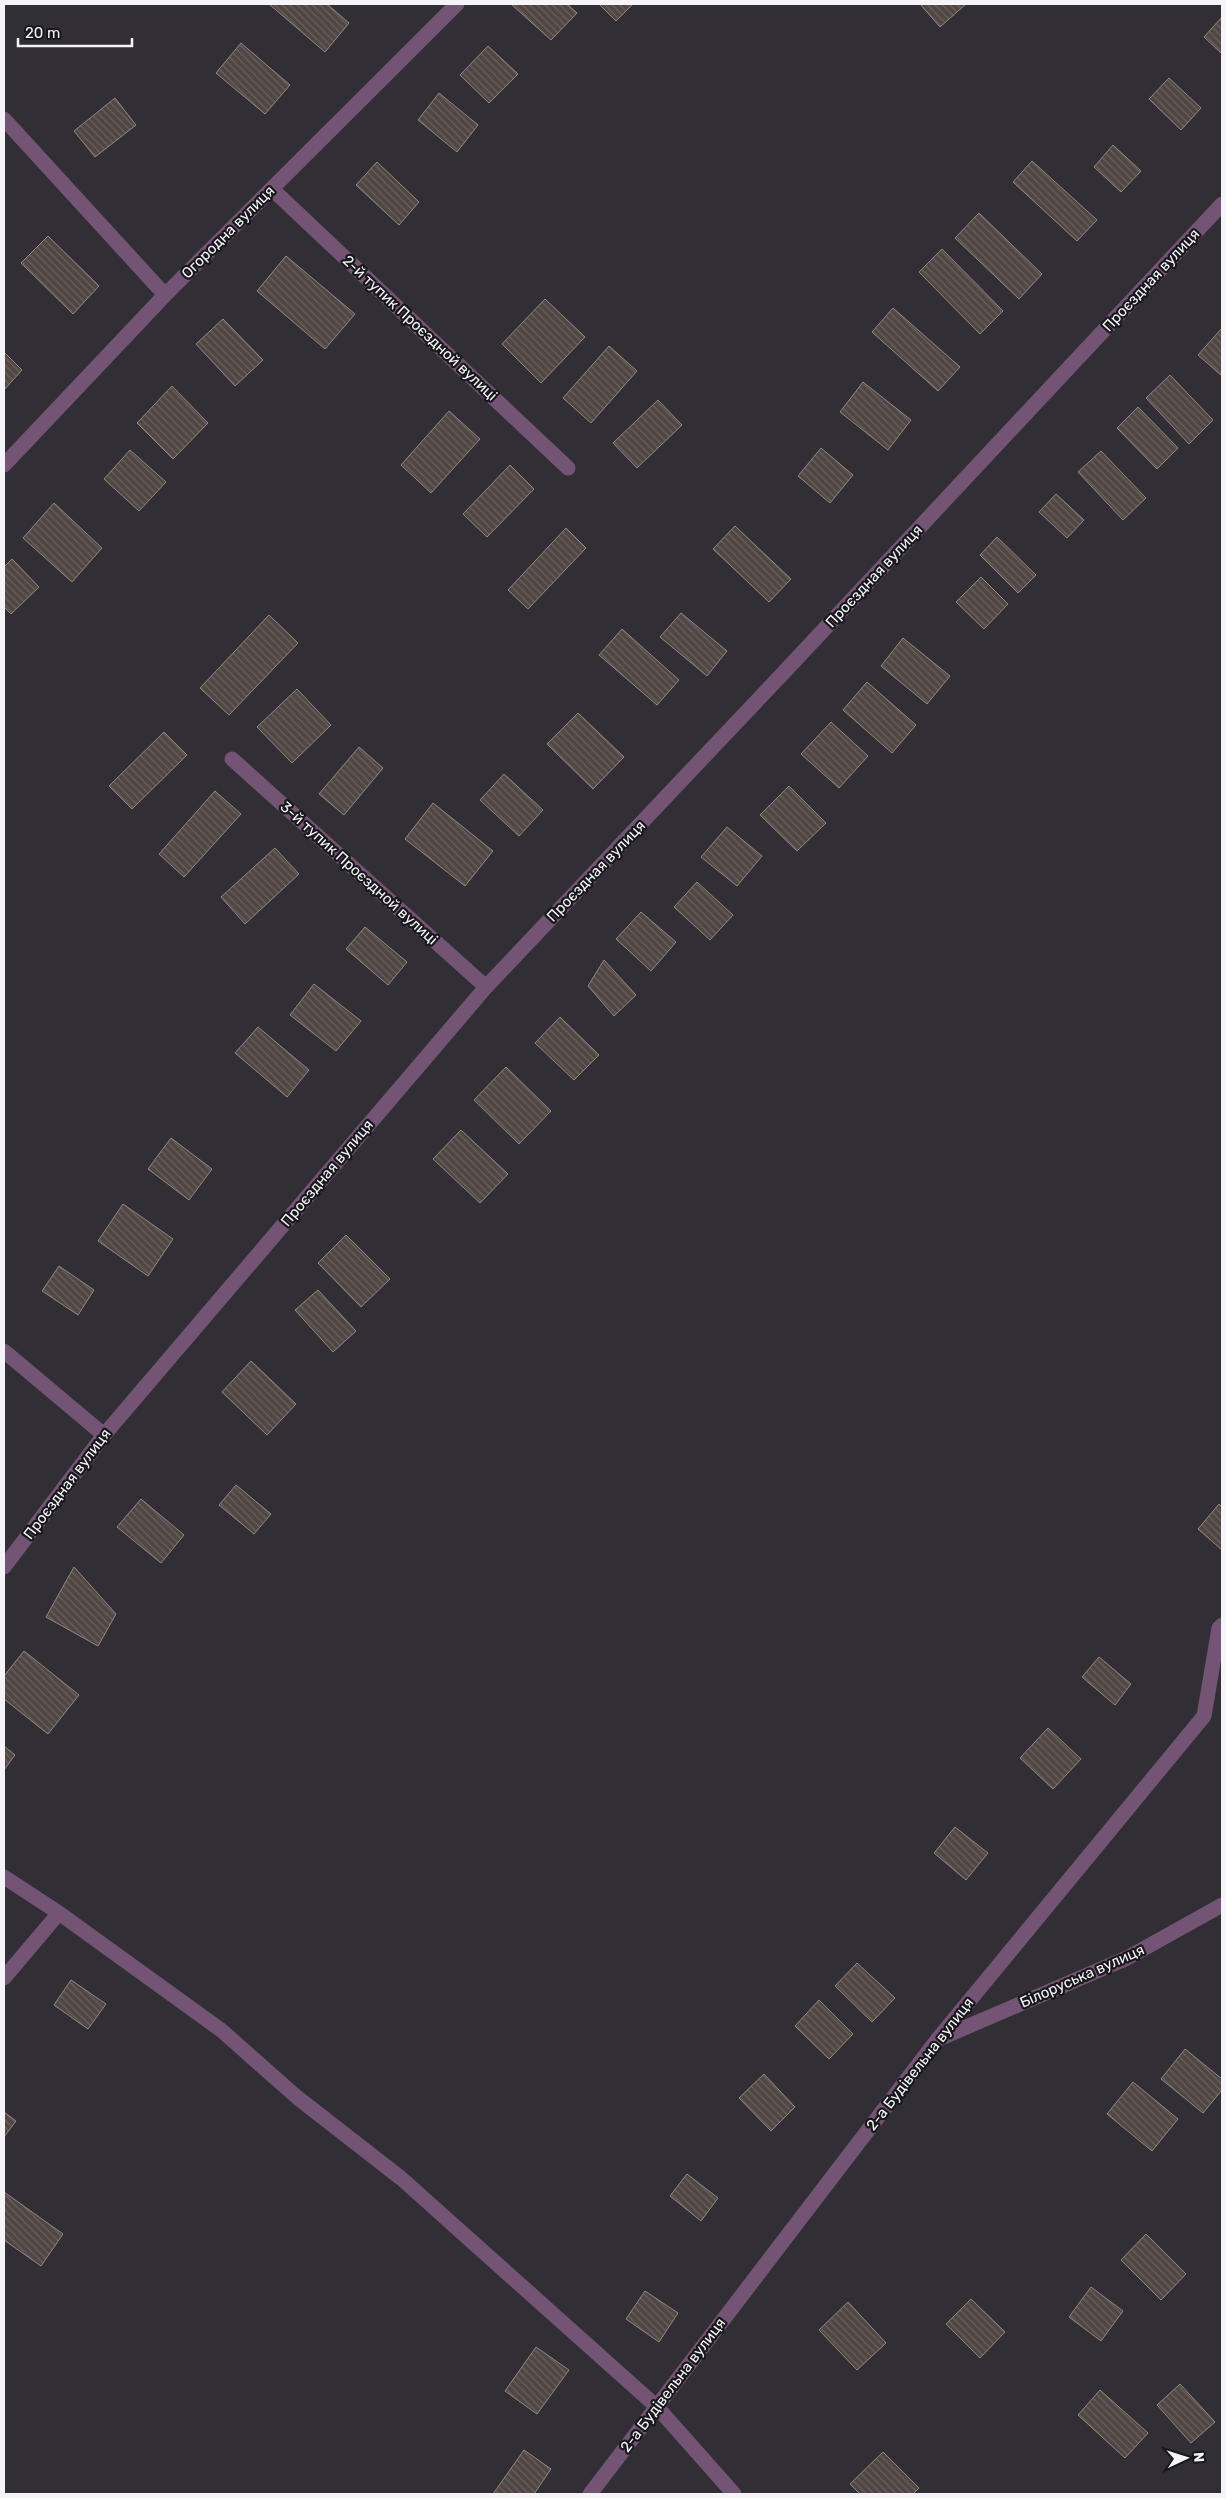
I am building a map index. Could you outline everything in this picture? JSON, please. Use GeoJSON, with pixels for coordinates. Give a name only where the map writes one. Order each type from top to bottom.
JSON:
{"type":"FeatureCollection","features":[{"type":"Feature","properties":{"kind":"street","name":"Огородна вулиця"},"geometry":{"type":"LineString","coordinates":[[4,465],[165,295],[457,4]]}},
{"type":"Feature","properties":{"kind":"street"},"geometry":{"type":"LineString","coordinates":[[4,119],[165,295]]}},
{"type":"Feature","properties":{"kind":"street","name":"2-й тупик Проєздной вулиці"},"geometry":{"type":"LineString","coordinates":[[272,189],[568,468]]}},
{"type":"Feature","properties":{"kind":"street","name":"Проєздная вулиця"},"geometry":{"type":"LineString","coordinates":[[4,1568],[104,1435],[486,987],[1222,204]]}},
{"type":"Feature","properties":{"kind":"street","name":"3-й тупик Проєздной вулиці"},"geometry":{"type":"LineString","coordinates":[[232,759],[486,987]]}},
{"type":"Feature","properties":{"kind":"street"},"geometry":{"type":"LineString","coordinates":[[4,1350],[104,1435]]}},
{"type":"Feature","properties":{"kind":"street","name":"2-а Будівельна вулиця"},"geometry":{"type":"LineString","coordinates":[[590,2494],[937,2040],[1204,1716],[1219,1628],[1222,1625]]}},
{"type":"Feature","properties":{"kind":"street"},"geometry":{"type":"LineString","coordinates":[[4,1877],[59,1913],[221,2030],[298,2098],[402,2179],[657,2407],[734,2494]]}},
{"type":"Feature","properties":{"kind":"street","name":"Білоруська вулиця"},"geometry":{"type":"LineString","coordinates":[[937,2040],[1127,1958],[1222,1905]]}},
{"type":"Feature","properties":{"kind":"street"},"geometry":{"type":"LineString","coordinates":[[4,1978],[59,1913]]}},
{"type":"Feature","properties":{"kind":"building"},"geometry":{"type":"Polygon","coordinates":[[[269,4],[327,4],[349,23],[325,52],[269,4]]]}},
{"type":"Feature","properties":{"kind":"building"},"geometry":{"type":"Polygon","coordinates":[[[511,4],[567,4],[577,13],[551,40],[511,4]]]}},
{"type":"Feature","properties":{"kind":"building"},"geometry":{"type":"Polygon","coordinates":[[[599,4],[633,4],[616,21],[599,4]]]}},
{"type":"Feature","properties":{"kind":"building"},"geometry":{"type":"Polygon","coordinates":[[[920,4],[966,4],[940,27],[920,4]]]}},
{"type":"Feature","properties":{"kind":"building"},"geometry":{"type":"Polygon","coordinates":[[[1222,17],[1222,54],[1204,37],[1222,17]]]}},
{"type":"Feature","properties":{"kind":"building"},"geometry":{"type":"Polygon","coordinates":[[[241,43],[290,85],[265,114],[216,73],[241,43]]]}},
{"type":"Feature","properties":{"kind":"building"},"geometry":{"type":"Polygon","coordinates":[[[488,46],[518,74],[489,103],[460,75],[488,46]]]}},
{"type":"Feature","properties":{"kind":"building"},"geometry":{"type":"Polygon","coordinates":[[[1169,78],[1201,108],[1181,130],[1149,99],[1169,78]]]}},
{"type":"Feature","properties":{"kind":"building"},"geometry":{"type":"Polygon","coordinates":[[[439,93],[478,125],[457,152],[418,120],[439,93]]]}},
{"type":"Feature","properties":{"kind":"building"},"geometry":{"type":"Polygon","coordinates":[[[115,98],[136,125],[95,157],[74,131],[115,98]]]}},
{"type":"Feature","properties":{"kind":"building"},"geometry":{"type":"Polygon","coordinates":[[[1113,145],[1141,171],[1121,192],[1094,167],[1113,145]]]}},
{"type":"Feature","properties":{"kind":"building"},"geometry":{"type":"Polygon","coordinates":[[[1032,161],[1097,220],[1077,241],[1013,182],[1032,161]]]}},
{"type":"Feature","properties":{"kind":"building"},"geometry":{"type":"Polygon","coordinates":[[[377,162],[419,202],[399,225],[356,185],[377,162]]]}},
{"type":"Feature","properties":{"kind":"building"},"geometry":{"type":"Polygon","coordinates":[[[979,213],[1042,274],[1019,299],[955,238],[979,213]]]}},
{"type":"Feature","properties":{"kind":"building"},"geometry":{"type":"Polygon","coordinates":[[[48,236],[99,286],[73,314],[21,263],[48,236]]]}},
{"type":"Feature","properties":{"kind":"building"},"geometry":{"type":"Polygon","coordinates":[[[942,249],[1003,311],[980,334],[919,272],[942,249]]]}},
{"type":"Feature","properties":{"kind":"building"},"geometry":{"type":"Polygon","coordinates":[[[286,256],[355,314],[325,349],[257,291],[286,256]]]}},
{"type":"Feature","properties":{"kind":"building"},"geometry":{"type":"Polygon","coordinates":[[[545,299],[585,337],[541,383],[502,344],[545,299]]]}},
{"type":"Feature","properties":{"kind":"building"},"geometry":{"type":"Polygon","coordinates":[[[893,308],[960,367],[938,391],[872,332],[893,308]]]}},
{"type":"Feature","properties":{"kind":"building"},"geometry":{"type":"Polygon","coordinates":[[[223,319],[263,360],[235,386],[196,344],[223,319]]]}},
{"type":"Feature","properties":{"kind":"building"},"geometry":{"type":"Polygon","coordinates":[[[1222,328],[1222,376],[1198,355],[1222,328]]]}},
{"type":"Feature","properties":{"kind":"building"},"geometry":{"type":"Polygon","coordinates":[[[609,346],[637,371],[591,423],[563,398],[609,346]]]}},
{"type":"Feature","properties":{"kind":"building"},"geometry":{"type":"Polygon","coordinates":[[[4,352],[22,370],[4,390],[4,352]]]}},
{"type":"Feature","properties":{"kind":"building"},"geometry":{"type":"Polygon","coordinates":[[[1170,375],[1213,420],[1189,444],[1146,398],[1170,375]]]}},
{"type":"Feature","properties":{"kind":"building"},"geometry":{"type":"Polygon","coordinates":[[[863,382],[911,420],[888,450],[840,412],[863,382]]]}},
{"type":"Feature","properties":{"kind":"building"},"geometry":{"type":"Polygon","coordinates":[[[172,386],[208,423],[173,459],[137,423],[172,386]]]}},
{"type":"Feature","properties":{"kind":"building"},"geometry":{"type":"Polygon","coordinates":[[[658,400],[682,425],[637,468],[613,443],[658,400]]]}},
{"type":"Feature","properties":{"kind":"building"},"geometry":{"type":"Polygon","coordinates":[[[1138,407],[1178,448],[1157,469],[1117,428],[1138,407]]]}},
{"type":"Feature","properties":{"kind":"building"},"geometry":{"type":"Polygon","coordinates":[[[449,411],[480,439],[431,493],[401,465],[449,411]]]}},
{"type":"Feature","properties":{"kind":"building"},"geometry":{"type":"Polygon","coordinates":[[[821,448],[853,475],[830,503],[798,476],[821,448]]]}},
{"type":"Feature","properties":{"kind":"building"},"geometry":{"type":"Polygon","coordinates":[[[130,450],[166,482],[139,511],[104,479],[130,450]]]}},
{"type":"Feature","properties":{"kind":"building"},"geometry":{"type":"Polygon","coordinates":[[[1101,451],[1146,498],[1123,520],[1078,472],[1101,451]]]}},
{"type":"Feature","properties":{"kind":"building"},"geometry":{"type":"Polygon","coordinates":[[[510,465],[534,489],[487,537],[463,514],[510,465]]]}},
{"type":"Feature","properties":{"kind":"building"},"geometry":{"type":"Polygon","coordinates":[[[1056,494],[1084,520],[1067,538],[1039,512],[1056,494]]]}},
{"type":"Feature","properties":{"kind":"building"},"geometry":{"type":"Polygon","coordinates":[[[54,503],[102,548],[72,582],[23,538],[54,503]]]}},
{"type":"Feature","properties":{"kind":"building"},"geometry":{"type":"Polygon","coordinates":[[[735,526],[791,579],[769,602],[713,549],[735,526]]]}},
{"type":"Feature","properties":{"kind":"building"},"geometry":{"type":"Polygon","coordinates":[[[566,528],[586,548],[528,609],[508,590],[566,528]]]}},
{"type":"Feature","properties":{"kind":"building"},"geometry":{"type":"Polygon","coordinates":[[[997,537],[1036,575],[1018,593],[980,555],[997,537]]]}},
{"type":"Feature","properties":{"kind":"building"},"geometry":{"type":"Polygon","coordinates":[[[12,559],[39,587],[11,614],[4,607],[4,567],[12,559]]]}},
{"type":"Feature","properties":{"kind":"building"},"geometry":{"type":"Polygon","coordinates":[[[981,577],[1008,604],[984,629],[956,602],[981,577]]]}},
{"type":"Feature","properties":{"kind":"building"},"geometry":{"type":"Polygon","coordinates":[[[681,613],[727,651],[707,676],[660,637],[681,613]]]}},
{"type":"Feature","properties":{"kind":"building"},"geometry":{"type":"Polygon","coordinates":[[[269,615],[298,643],[229,715],[200,688],[269,615]]]}},
{"type":"Feature","properties":{"kind":"building"},"geometry":{"type":"Polygon","coordinates":[[[622,629],[679,680],[657,705],[599,655],[622,629]]]}},
{"type":"Feature","properties":{"kind":"building"},"geometry":{"type":"Polygon","coordinates":[[[903,638],[950,676],[927,704],[881,666],[903,638]]]}},
{"type":"Feature","properties":{"kind":"building"},"geometry":{"type":"Polygon","coordinates":[[[867,682],[916,725],[892,753],[843,710],[867,682]]]}},
{"type":"Feature","properties":{"kind":"building"},"geometry":{"type":"Polygon","coordinates":[[[297,689],[331,725],[292,763],[257,727],[297,689]]]}},
{"type":"Feature","properties":{"kind":"building"},"geometry":{"type":"Polygon","coordinates":[[[578,713],[624,757],[593,789],[547,744],[578,713]]]}},
{"type":"Feature","properties":{"kind":"building"},"geometry":{"type":"Polygon","coordinates":[[[831,722],[868,756],[839,788],[801,754],[831,722]]]}},
{"type":"Feature","properties":{"kind":"building"},"geometry":{"type":"Polygon","coordinates":[[[164,732],[187,755],[132,809],[109,786],[164,732]]]}},
{"type":"Feature","properties":{"kind":"building"},"geometry":{"type":"Polygon","coordinates":[[[359,747],[383,768],[344,815],[319,794],[359,747]]]}},
{"type":"Feature","properties":{"kind":"building"},"geometry":{"type":"Polygon","coordinates":[[[504,774],[543,810],[519,836],[480,800],[504,774]]]}},
{"type":"Feature","properties":{"kind":"building"},"geometry":{"type":"Polygon","coordinates":[[[789,786],[826,823],[797,851],[760,815],[789,786]]]}},
{"type":"Feature","properties":{"kind":"building"},"geometry":{"type":"Polygon","coordinates":[[[215,791],[241,814],[184,877],[159,854],[215,791]]]}},
{"type":"Feature","properties":{"kind":"building"},"geometry":{"type":"Polygon","coordinates":[[[433,803],[493,851],[465,886],[405,839],[433,803]]]}},
{"type":"Feature","properties":{"kind":"building"},"geometry":{"type":"Polygon","coordinates":[[[727,827],[762,856],[737,886],[701,857],[727,827]]]}},
{"type":"Feature","properties":{"kind":"building"},"geometry":{"type":"Polygon","coordinates":[[[275,848],[299,874],[245,924],[221,897],[275,848]]]}},
{"type":"Feature","properties":{"kind":"building"},"geometry":{"type":"Polygon","coordinates":[[[697,882],[733,915],[710,940],[674,907],[697,882]]]}},
{"type":"Feature","properties":{"kind":"building"},"geometry":{"type":"Polygon","coordinates":[[[641,912],[676,942],[651,971],[616,939],[641,912]]]}},
{"type":"Feature","properties":{"kind":"building"},"geometry":{"type":"Polygon","coordinates":[[[365,927],[407,962],[388,985],[346,949],[365,927]]]}},
{"type":"Feature","properties":{"kind":"building"},"geometry":{"type":"Polygon","coordinates":[[[604,960],[636,995],[614,1016],[588,986],[604,960]]]}},
{"type":"Feature","properties":{"kind":"building"},"geometry":{"type":"Polygon","coordinates":[[[314,984],[361,1021],[336,1051],[290,1015],[314,984]]]}},
{"type":"Feature","properties":{"kind":"building"},"geometry":{"type":"Polygon","coordinates":[[[560,1017],[599,1055],[574,1080],[535,1043],[560,1017]]]}},
{"type":"Feature","properties":{"kind":"building"},"geometry":{"type":"Polygon","coordinates":[[[258,1027],[309,1070],[287,1097],[235,1053],[258,1027]]]}},
{"type":"Feature","properties":{"kind":"building"},"geometry":{"type":"Polygon","coordinates":[[[506,1067],[551,1111],[519,1144],[474,1100],[506,1067]]]}},
{"type":"Feature","properties":{"kind":"building"},"geometry":{"type":"Polygon","coordinates":[[[461,1130],[508,1174],[480,1203],[433,1159],[461,1130]]]}},
{"type":"Feature","properties":{"kind":"building"},"geometry":{"type":"Polygon","coordinates":[[[171,1138],[212,1169],[189,1200],[148,1169],[171,1138]]]}},
{"type":"Feature","properties":{"kind":"building"},"geometry":{"type":"Polygon","coordinates":[[[123,1204],[173,1239],[148,1276],[98,1241],[123,1204]]]}},
{"type":"Feature","properties":{"kind":"building"},"geometry":{"type":"Polygon","coordinates":[[[346,1235],[390,1279],[361,1307],[318,1263],[346,1235]]]}},
{"type":"Feature","properties":{"kind":"building"},"geometry":{"type":"Polygon","coordinates":[[[59,1266],[94,1290],[78,1315],[42,1291],[59,1266]]]}},
{"type":"Feature","properties":{"kind":"building"},"geometry":{"type":"Polygon","coordinates":[[[318,1290],[356,1331],[333,1352],[295,1310],[318,1290]]]}},
{"type":"Feature","properties":{"kind":"building"},"geometry":{"type":"Polygon","coordinates":[[[251,1361],[296,1404],[267,1435],[222,1392],[251,1361]]]}},
{"type":"Feature","properties":{"kind":"building"},"geometry":{"type":"Polygon","coordinates":[[[236,1485],[271,1514],[254,1534],[219,1505],[236,1485]]]}},
{"type":"Feature","properties":{"kind":"building"},"geometry":{"type":"Polygon","coordinates":[[[141,1499],[184,1535],[161,1563],[117,1527],[141,1499]]]}},
{"type":"Feature","properties":{"kind":"building"},"geometry":{"type":"Polygon","coordinates":[[[1219,1504],[1222,1507],[1222,1550],[1198,1529],[1219,1504]]]}},
{"type":"Feature","properties":{"kind":"building"},"geometry":{"type":"Polygon","coordinates":[[[74,1567],[116,1614],[98,1646],[46,1617],[74,1567]]]}},
{"type":"Feature","properties":{"kind":"building"},"geometry":{"type":"Polygon","coordinates":[[[24,1651],[79,1695],[48,1734],[4,1699],[4,1676],[24,1651]]]}},
{"type":"Feature","properties":{"kind":"building"},"geometry":{"type":"Polygon","coordinates":[[[1099,1657],[1131,1684],[1115,1705],[1082,1677],[1099,1657]]]}},
{"type":"Feature","properties":{"kind":"building"},"geometry":{"type":"Polygon","coordinates":[[[1048,1728],[1081,1759],[1053,1789],[1020,1758],[1048,1728]]]}},
{"type":"Feature","properties":{"kind":"building"},"geometry":{"type":"Polygon","coordinates":[[[4,1746],[15,1755],[4,1770],[4,1746]]]}},
{"type":"Feature","properties":{"kind":"building"},"geometry":{"type":"Polygon","coordinates":[[[955,1827],[988,1853],[966,1880],[934,1853],[955,1827]]]}},
{"type":"Feature","properties":{"kind":"building"},"geometry":{"type":"Polygon","coordinates":[[[857,1963],[895,1998],[872,2022],[835,1986],[857,1963]]]}},
{"type":"Feature","properties":{"kind":"building"},"geometry":{"type":"Polygon","coordinates":[[[71,1980],[106,2004],[88,2029],[54,2005],[71,1980]]]}},
{"type":"Feature","properties":{"kind":"building"},"geometry":{"type":"Polygon","coordinates":[[[819,2000],[853,2034],[829,2059],[795,2026],[819,2000]]]}},
{"type":"Feature","properties":{"kind":"building"},"geometry":{"type":"Polygon","coordinates":[[[1185,2049],[1222,2079],[1222,2090],[1203,2113],[1161,2079],[1185,2049]]]}},
{"type":"Feature","properties":{"kind":"building"},"geometry":{"type":"Polygon","coordinates":[[[764,2074],[795,2107],[771,2131],[739,2098],[764,2074]]]}},
{"type":"Feature","properties":{"kind":"building"},"geometry":{"type":"Polygon","coordinates":[[[1133,2082],[1178,2119],[1152,2151],[1107,2114],[1133,2082]]]}},
{"type":"Feature","properties":{"kind":"building"},"geometry":{"type":"Polygon","coordinates":[[[4,2112],[16,2121],[4,2137],[4,2112]]]}},
{"type":"Feature","properties":{"kind":"building"},"geometry":{"type":"Polygon","coordinates":[[[687,2174],[718,2198],[701,2221],[670,2196],[687,2174]]]}},
{"type":"Feature","properties":{"kind":"building"},"geometry":{"type":"Polygon","coordinates":[[[4,2192],[63,2234],[41,2266],[4,2240],[4,2192]]]}},
{"type":"Feature","properties":{"kind":"building"},"geometry":{"type":"Polygon","coordinates":[[[1146,2234],[1186,2274],[1161,2300],[1121,2260],[1146,2234]]]}},
{"type":"Feature","properties":{"kind":"building"},"geometry":{"type":"Polygon","coordinates":[[[1091,2287],[1123,2311],[1101,2341],[1069,2317],[1091,2287]]]}},
{"type":"Feature","properties":{"kind":"building"},"geometry":{"type":"Polygon","coordinates":[[[645,2291],[678,2313],[659,2342],[626,2319],[645,2291]]]}},
{"type":"Feature","properties":{"kind":"building"},"geometry":{"type":"Polygon","coordinates":[[[971,2299],[1005,2332],[980,2358],[946,2324],[971,2299]]]}},
{"type":"Feature","properties":{"kind":"building"},"geometry":{"type":"Polygon","coordinates":[[[848,2302],[886,2343],[857,2370],[819,2330],[848,2302]]]}},
{"type":"Feature","properties":{"kind":"building"},"geometry":{"type":"Polygon","coordinates":[[[536,2347],[569,2370],[537,2414],[505,2391],[536,2347]]]}},
{"type":"Feature","properties":{"kind":"building"},"geometry":{"type":"Polygon","coordinates":[[[1180,2384],[1215,2422],[1191,2443],[1157,2405],[1180,2384]]]}},
{"type":"Feature","properties":{"kind":"building"},"geometry":{"type":"Polygon","coordinates":[[[1100,2390],[1148,2433],[1125,2458],[1078,2415],[1100,2390]]]}},
{"type":"Feature","properties":{"kind":"building"},"geometry":{"type":"Polygon","coordinates":[[[524,2450],[551,2469],[534,2494],[493,2494],[524,2450]]]}},
{"type":"Feature","properties":{"kind":"building"},"geometry":{"type":"Polygon","coordinates":[[[883,2452],[919,2488],[913,2494],[860,2494],[850,2484],[883,2452]]]}}]}
